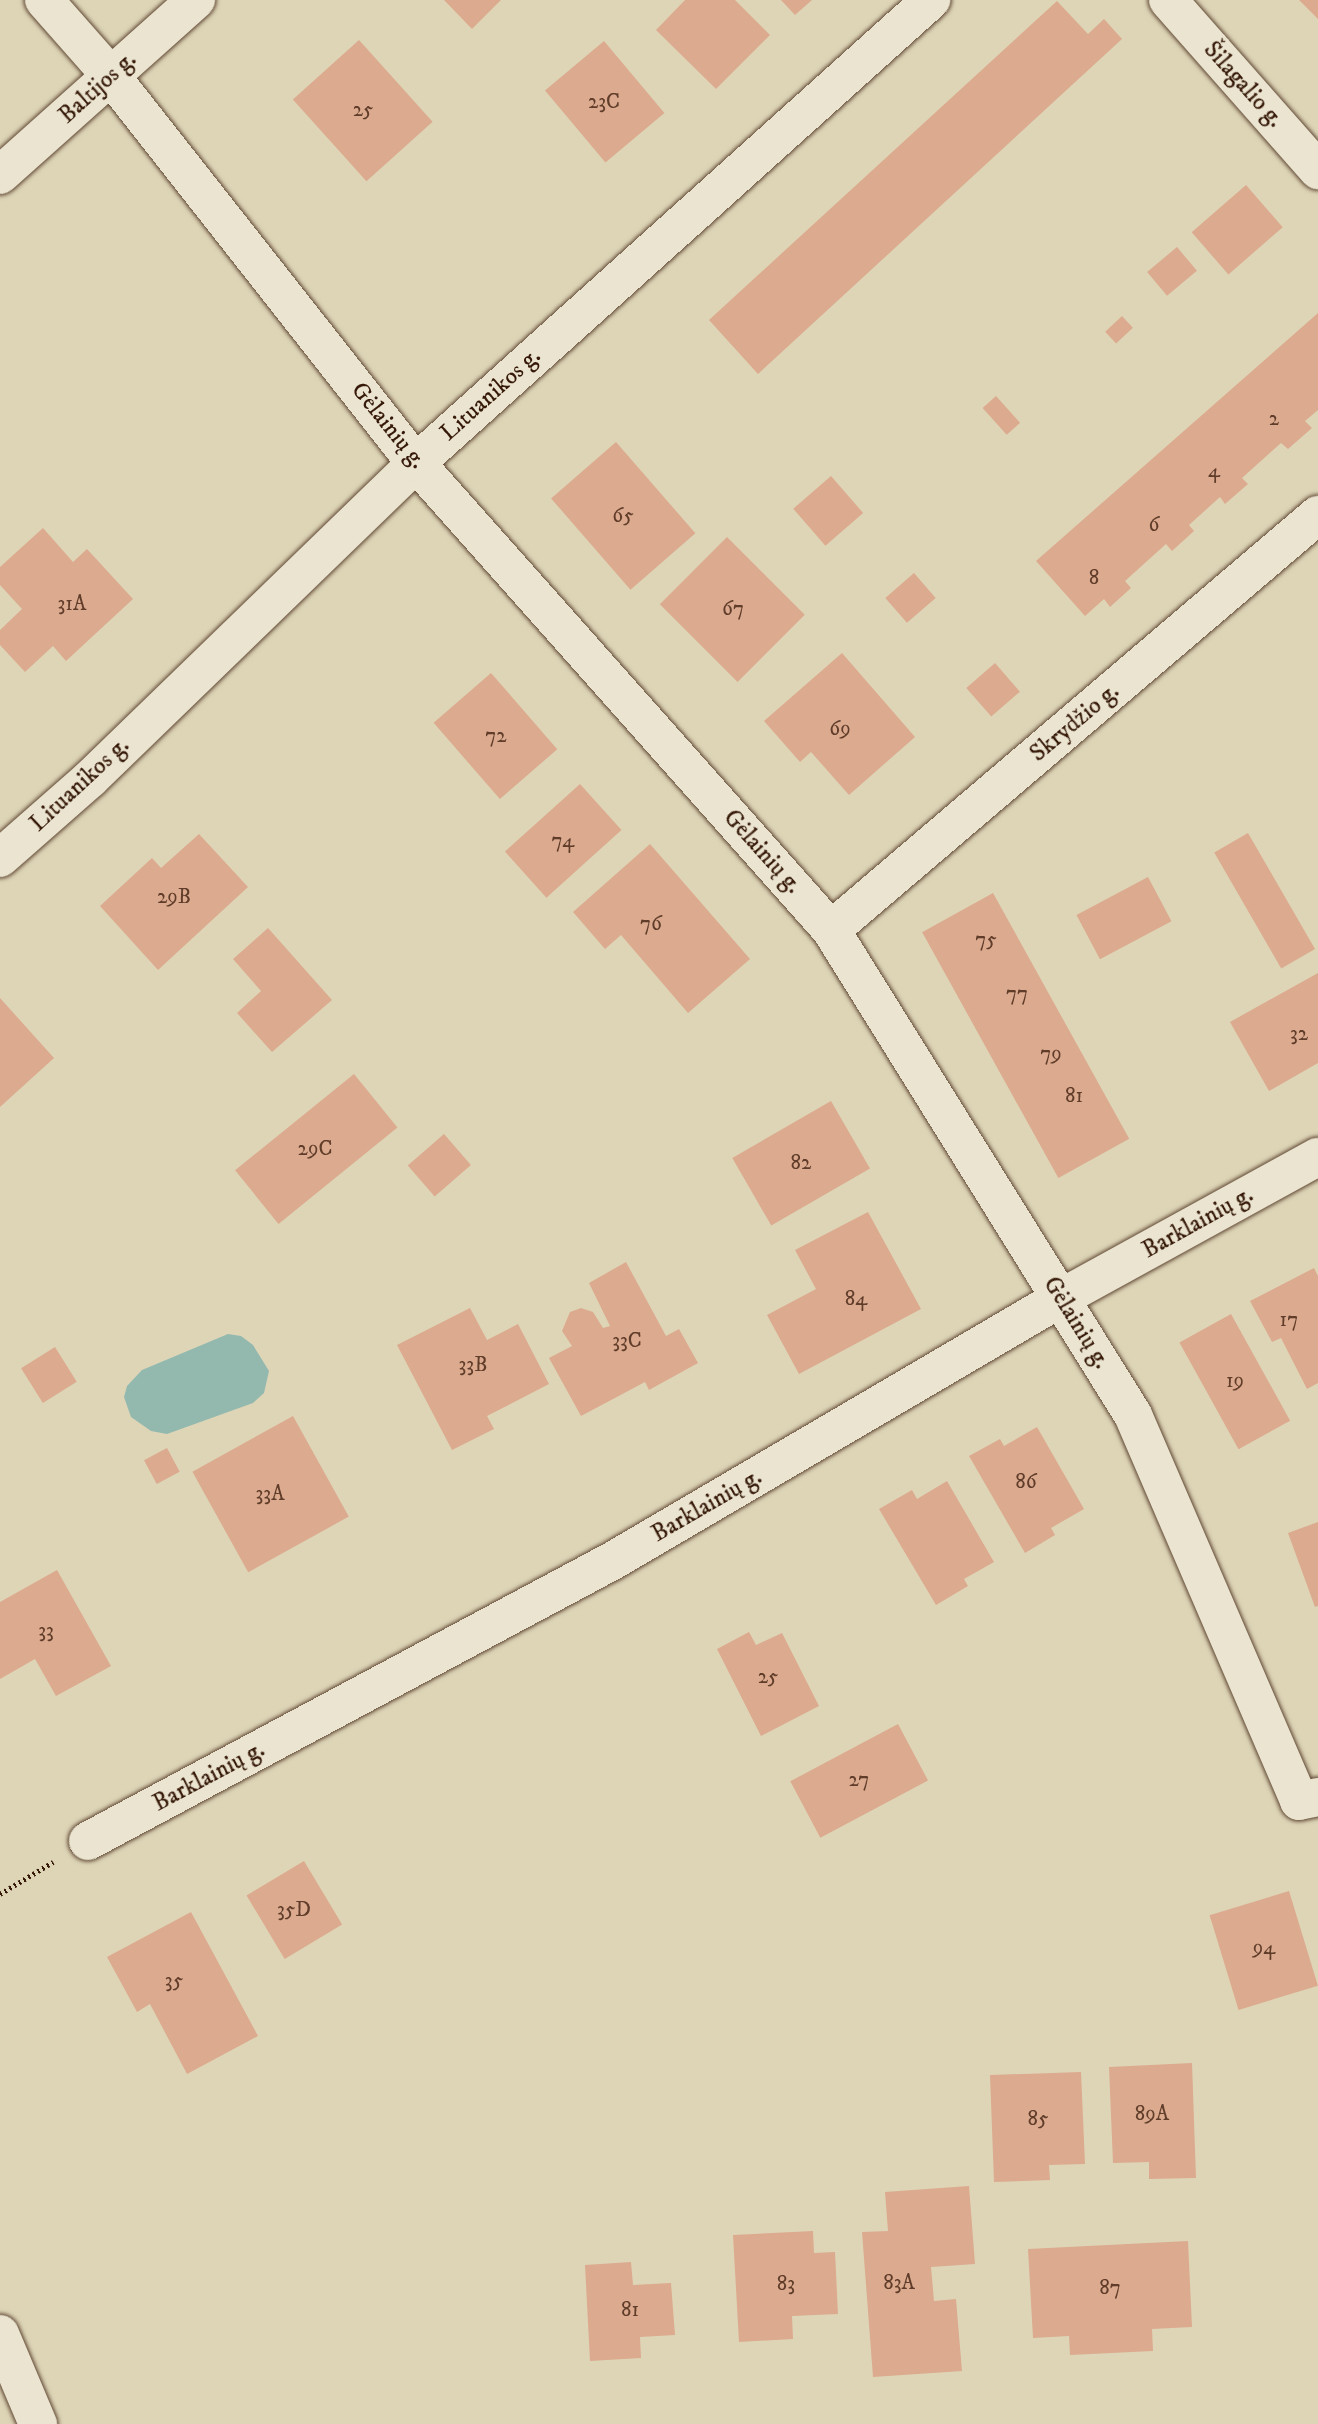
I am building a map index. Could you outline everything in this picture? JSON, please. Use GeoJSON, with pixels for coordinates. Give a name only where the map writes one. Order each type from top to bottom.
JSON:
{"type":"FeatureCollection","features":[{"type":"Feature","properties":{"kind":"street","name":"Gėlainių g."},"geometry":{"type":"LineString","coordinates":[[44,0],[111,76],[416,463],[831,930],[1133,1415],[1299,1801],[1318,1797]]}},
{"type":"Feature","properties":{"kind":"street","name":"Baltijos g."},"geometry":{"type":"LineString","coordinates":[[0,175],[196,0]]}},
{"type":"Feature","properties":{"kind":"street","name":"Lituanikos g."},"geometry":{"type":"LineString","coordinates":[[0,858],[90,779],[416,463],[931,0]]}},
{"type":"Feature","properties":{"kind":"street","name":"Šilagalio g."},"geometry":{"type":"LineString","coordinates":[[1168,0],[1318,170]]}},
{"type":"Feature","properties":{"kind":"street","name":"Skrydžio g."},"geometry":{"type":"LineString","coordinates":[[831,930],[1318,515]]}},
{"type":"Feature","properties":{"kind":"street","name":"Barklainių g."},"geometry":{"type":"LineString","coordinates":[[88,1842],[614,1560],[1061,1298],[1318,1157]]}},
{"type":"Feature","properties":{"kind":"street"},"geometry":{"type":"LineString","coordinates":[[0,2333],[38,2424]]}},
{"type":"Feature","properties":{"kind":"path"},"geometry":{"type":"LineString","coordinates":[[0,1894],[88,1842]]}},
{"type":"Feature","properties":{"kind":"water"},"geometry":{"type":"Polygon","coordinates":[[[228,1334],[241,1336],[253,1345],[269,1371],[264,1393],[253,1403],[167,1434],[151,1431],[131,1417],[124,1397],[127,1386],[142,1370],[228,1334]]]}},
{"type":"Feature","properties":{"kind":"building"},"geometry":{"type":"Polygon","coordinates":[[[444,0],[501,0],[472,29],[444,0]]]}},
{"type":"Feature","properties":{"kind":"building"},"geometry":{"type":"Polygon","coordinates":[[[685,0],[735,0],[770,35],[716,89],[656,30],[685,0]]]}},
{"type":"Feature","properties":{"kind":"building"},"geometry":{"type":"Polygon","coordinates":[[[781,0],[812,0],[795,15],[781,0]]]}},
{"type":"Feature","properties":{"kind":"building"},"geometry":{"type":"Polygon","coordinates":[[[1299,0],[1318,0],[1318,19],[1299,0]]]}},
{"type":"Feature","properties":{"kind":"building"},"geometry":{"type":"Polygon","coordinates":[[[1057,1],[1088,34],[1104,19],[1122,39],[758,374],[709,320],[1057,1]]]}},
{"type":"Feature","properties":{"kind":"building"},"geometry":{"type":"Polygon","coordinates":[[[359,40],[433,122],[366,181],[293,100],[359,40]]]}},
{"type":"Feature","properties":{"kind":"building"},"geometry":{"type":"Polygon","coordinates":[[[604,41],[664,113],[605,163],[545,90],[604,41]]]}},
{"type":"Feature","properties":{"kind":"building"},"geometry":{"type":"Polygon","coordinates":[[[1246,185],[1283,227],[1228,274],[1192,232],[1246,185]]]}},
{"type":"Feature","properties":{"kind":"building"},"geometry":{"type":"Polygon","coordinates":[[[1177,247],[1197,271],[1167,296],[1147,272],[1177,247]]]}},
{"type":"Feature","properties":{"kind":"building"},"geometry":{"type":"Polygon","coordinates":[[[1318,313],[1318,410],[1305,421],[1312,428],[1288,449],[1281,443],[1242,478],[1248,484],[1225,504],[1220,497],[1189,525],[1194,531],[1172,551],[1166,544],[1125,581],[1131,588],[1110,607],[1104,599],[1085,616],[1036,561],[1318,313]]]}},
{"type":"Feature","properties":{"kind":"building"},"geometry":{"type":"Polygon","coordinates":[[[1122,316],[1133,328],[1116,343],[1105,332],[1122,316]]]}},
{"type":"Feature","properties":{"kind":"building"},"geometry":{"type":"Polygon","coordinates":[[[996,396],[1020,423],[1007,435],[983,408],[996,396]]]}},
{"type":"Feature","properties":{"kind":"building"},"geometry":{"type":"Polygon","coordinates":[[[616,442],[695,533],[630,590],[551,498],[616,442]]]}},
{"type":"Feature","properties":{"kind":"building"},"geometry":{"type":"Polygon","coordinates":[[[831,476],[863,513],[825,546],[793,509],[831,476]]]}},
{"type":"Feature","properties":{"kind":"building"},"geometry":{"type":"Polygon","coordinates":[[[43,528],[73,562],[87,549],[133,599],[66,661],[53,646],[25,672],[0,645],[0,630],[22,609],[0,585],[0,567],[43,528]]]}},
{"type":"Feature","properties":{"kind":"building"},"geometry":{"type":"Polygon","coordinates":[[[727,537],[805,615],[738,682],[660,604],[727,537]]]}},
{"type":"Feature","properties":{"kind":"building"},"geometry":{"type":"Polygon","coordinates":[[[914,573],[936,598],[907,623],[885,598],[914,573]]]}},
{"type":"Feature","properties":{"kind":"building"},"geometry":{"type":"Polygon","coordinates":[[[842,653],[915,737],[849,795],[811,752],[800,762],[764,721],[842,653]]]}},
{"type":"Feature","properties":{"kind":"building"},"geometry":{"type":"Polygon","coordinates":[[[995,663],[1020,692],[991,717],[966,688],[995,663]]]}},
{"type":"Feature","properties":{"kind":"building"},"geometry":{"type":"Polygon","coordinates":[[[491,673],[557,749],[500,799],[434,723],[491,673]]]}},
{"type":"Feature","properties":{"kind":"building"},"geometry":{"type":"Polygon","coordinates":[[[580,784],[621,830],[546,898],[505,852],[580,784]]]}},
{"type":"Feature","properties":{"kind":"building"},"geometry":{"type":"Polygon","coordinates":[[[1248,833],[1315,949],[1281,969],[1214,852],[1248,833]]]}},
{"type":"Feature","properties":{"kind":"building"},"geometry":{"type":"Polygon","coordinates":[[[199,834],[248,887],[158,970],[100,906],[152,858],[161,868],[199,834]]]}},
{"type":"Feature","properties":{"kind":"building"},"geometry":{"type":"Polygon","coordinates":[[[650,844],[750,959],[688,1013],[621,935],[605,949],[573,912],[650,844]]]}},
{"type":"Feature","properties":{"kind":"building"},"geometry":{"type":"Polygon","coordinates":[[[1148,877],[1171,921],[1100,959],[1076,915],[1148,877]]]}},
{"type":"Feature","properties":{"kind":"building"},"geometry":{"type":"Polygon","coordinates":[[[993,893],[1129,1139],[1058,1178],[922,932],[993,893]]]}},
{"type":"Feature","properties":{"kind":"building"},"geometry":{"type":"Polygon","coordinates":[[[268,928],[332,1000],[272,1052],[237,1013],[261,991],[233,959],[268,928]]]}},
{"type":"Feature","properties":{"kind":"building"},"geometry":{"type":"Polygon","coordinates":[[[1318,973],[1318,1063],[1269,1091],[1230,1022],[1318,973]]]}},
{"type":"Feature","properties":{"kind":"building"},"geometry":{"type":"Polygon","coordinates":[[[0,998],[54,1058],[0,1107],[0,998]]]}},
{"type":"Feature","properties":{"kind":"building"},"geometry":{"type":"Polygon","coordinates":[[[354,1074],[397,1128],[279,1224],[235,1170],[354,1074]]]}},
{"type":"Feature","properties":{"kind":"building"},"geometry":{"type":"Polygon","coordinates":[[[831,1101],[870,1169],[771,1226],[732,1158],[831,1101]]]}},
{"type":"Feature","properties":{"kind":"building"},"geometry":{"type":"Polygon","coordinates":[[[444,1134],[471,1165],[435,1196],[408,1165],[444,1134]]]}},
{"type":"Feature","properties":{"kind":"building"},"geometry":{"type":"Polygon","coordinates":[[[868,1212],[921,1309],[799,1374],[767,1315],[816,1289],[795,1250],[868,1212]]]}},
{"type":"Feature","properties":{"kind":"building"},"geometry":{"type":"Polygon","coordinates":[[[626,1262],[666,1336],[679,1329],[698,1363],[649,1390],[645,1382],[581,1416],[549,1358],[572,1346],[562,1331],[570,1312],[581,1308],[593,1312],[603,1328],[610,1326],[589,1283],[626,1262]]]}},
{"type":"Feature","properties":{"kind":"building"},"geometry":{"type":"Polygon","coordinates":[[[1314,1268],[1318,1276],[1318,1383],[1307,1389],[1281,1338],[1272,1342],[1250,1301],[1314,1268]]]}},
{"type":"Feature","properties":{"kind":"building"},"geometry":{"type":"Polygon","coordinates":[[[470,1308],[487,1340],[518,1324],[549,1384],[487,1416],[494,1429],[452,1450],[397,1345],[470,1308]]]}},
{"type":"Feature","properties":{"kind":"building"},"geometry":{"type":"Polygon","coordinates":[[[1231,1314],[1290,1421],[1239,1449],[1179,1343],[1231,1314]]]}},
{"type":"Feature","properties":{"kind":"building"},"geometry":{"type":"Polygon","coordinates":[[[55,1347],[77,1382],[43,1403],[21,1368],[55,1347]]]}},
{"type":"Feature","properties":{"kind":"building"},"geometry":{"type":"Polygon","coordinates":[[[293,1416],[349,1517],[248,1572],[192,1472],[293,1416]]]}},
{"type":"Feature","properties":{"kind":"building"},"geometry":{"type":"Polygon","coordinates":[[[1037,1427],[1084,1509],[1051,1528],[1055,1535],[1025,1553],[969,1456],[1000,1439],[1004,1446],[1037,1427]]]}},
{"type":"Feature","properties":{"kind":"building"},"geometry":{"type":"Polygon","coordinates":[[[167,1448],[180,1472],[157,1484],[144,1460],[167,1448]]]}},
{"type":"Feature","properties":{"kind":"building"},"geometry":{"type":"Polygon","coordinates":[[[947,1481],[994,1562],[964,1579],[968,1586],[936,1605],[879,1509],[912,1490],[917,1499],[947,1481]]]}},
{"type":"Feature","properties":{"kind":"building"},"geometry":{"type":"Polygon","coordinates":[[[1318,1522],[1318,1606],[1315,1607],[1288,1533],[1318,1522]]]}},
{"type":"Feature","properties":{"kind":"building"},"geometry":{"type":"Polygon","coordinates":[[[57,1570],[111,1666],[56,1696],[35,1659],[0,1679],[0,1602],[57,1570]]]}},
{"type":"Feature","properties":{"kind":"building"},"geometry":{"type":"Polygon","coordinates":[[[749,1632],[756,1645],[782,1633],[819,1706],[761,1736],[717,1649],[749,1632]]]}},
{"type":"Feature","properties":{"kind":"building"},"geometry":{"type":"Polygon","coordinates":[[[898,1724],[928,1781],[820,1838],[790,1781],[898,1724]]]}},
{"type":"Feature","properties":{"kind":"building"},"geometry":{"type":"Polygon","coordinates":[[[304,1861],[342,1924],[285,1959],[247,1896],[304,1861]]]}},
{"type":"Feature","properties":{"kind":"building"},"geometry":{"type":"Polygon","coordinates":[[[1289,1891],[1318,1986],[1239,2010],[1210,1915],[1289,1891]]]}},
{"type":"Feature","properties":{"kind":"building"},"geometry":{"type":"Polygon","coordinates":[[[191,1912],[258,2036],[187,2074],[150,2004],[137,2012],[107,1957],[191,1912]]]}},
{"type":"Feature","properties":{"kind":"building"},"geometry":{"type":"Polygon","coordinates":[[[1192,2063],[1196,2178],[1149,2179],[1149,2162],[1113,2163],[1109,2067],[1192,2063]]]}},
{"type":"Feature","properties":{"kind":"building"},"geometry":{"type":"Polygon","coordinates":[[[1081,2072],[1085,2164],[1049,2165],[1050,2180],[994,2182],[990,2075],[1081,2072]]]}},
{"type":"Feature","properties":{"kind":"building"},"geometry":{"type":"Polygon","coordinates":[[[969,2186],[975,2264],[931,2267],[934,2301],[956,2299],[962,2371],[873,2377],[862,2232],[888,2231],[885,2192],[969,2186]]]}},
{"type":"Feature","properties":{"kind":"building"},"geometry":{"type":"Polygon","coordinates":[[[813,2231],[814,2253],[835,2252],[838,2314],[792,2316],[793,2339],[739,2342],[733,2235],[813,2231]]]}},
{"type":"Feature","properties":{"kind":"building"},"geometry":{"type":"Polygon","coordinates":[[[1188,2241],[1192,2327],[1152,2329],[1153,2351],[1070,2355],[1069,2336],[1033,2338],[1028,2249],[1188,2241]]]}},
{"type":"Feature","properties":{"kind":"building"},"geometry":{"type":"Polygon","coordinates":[[[631,2262],[633,2285],[671,2283],[675,2335],[640,2337],[641,2358],[590,2361],[585,2265],[631,2262]]]}}]}
